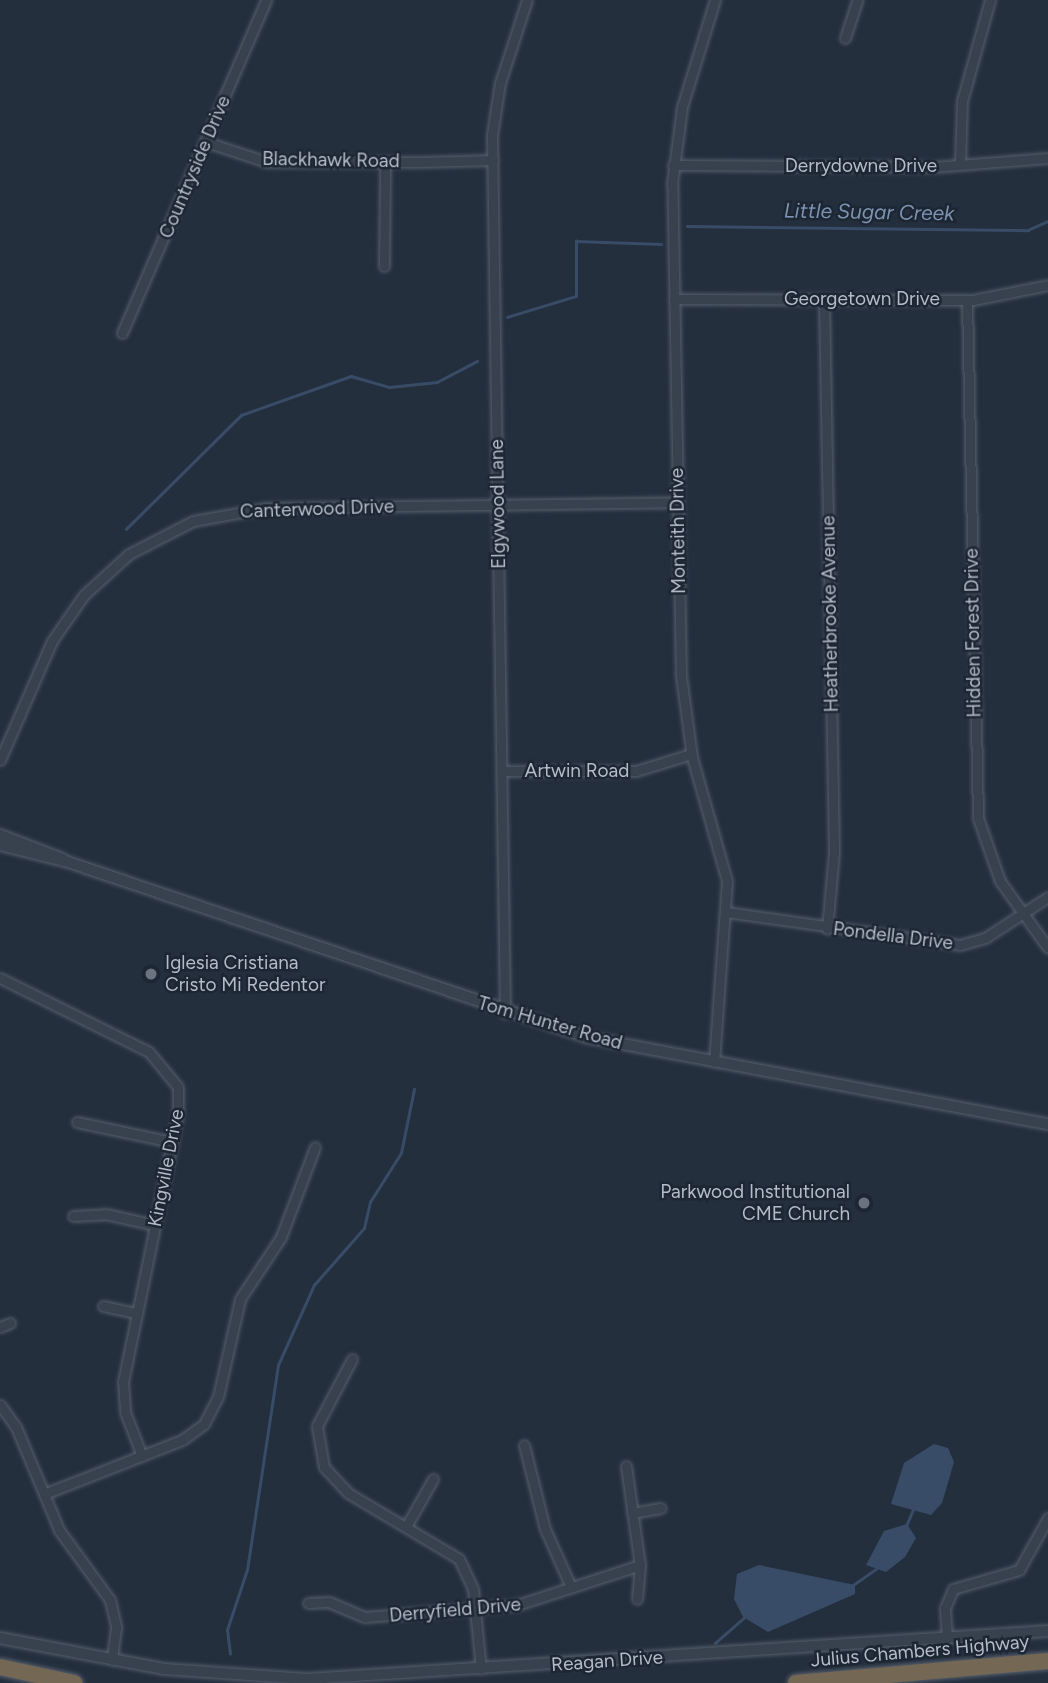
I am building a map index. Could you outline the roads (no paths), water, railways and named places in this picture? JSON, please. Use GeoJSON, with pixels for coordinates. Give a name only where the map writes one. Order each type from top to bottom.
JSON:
{"type":"FeatureCollection","features":[{"type":"Feature","properties":{"kind":"highway","name":"Julius Chambers Highway"},"geometry":{"type":"LineString","coordinates":[[796,1683],[1048,1661]]}},
{"type":"Feature","properties":{"kind":"highway"},"geometry":{"type":"LineString","coordinates":[[0,1667],[74,1683]]}},
{"type":"Feature","properties":{"kind":"street","name":"Countryside Drive"},"geometry":{"type":"LineString","coordinates":[[122,333],[266,0]]}},
{"type":"Feature","properties":{"kind":"street","name":"Elgywood Lane"},"geometry":{"type":"LineString","coordinates":[[505,1013],[493,160],[500,83],[527,0]]}},
{"type":"Feature","properties":{"kind":"street","name":"Monteith Drive"},"geometry":{"type":"LineString","coordinates":[[714,1062],[726,912],[724,868],[691,754],[680,657],[673,165],[682,107],[715,0]]}},
{"type":"Feature","properties":{"kind":"street"},"geometry":{"type":"LineString","coordinates":[[845,38],[857,0]]}},
{"type":"Feature","properties":{"kind":"street"},"geometry":{"type":"LineString","coordinates":[[960,164],[962,101],[990,0]]}},
{"type":"Feature","properties":{"kind":"street","name":"Blackhawk Road"},"geometry":{"type":"LineString","coordinates":[[206,142],[267,162],[493,160]]}},
{"type":"Feature","properties":{"kind":"street","name":"Derrydowne Drive"},"geometry":{"type":"LineString","coordinates":[[673,165],[960,164],[1048,158]]}},
{"type":"Feature","properties":{"kind":"street"},"geometry":{"type":"LineString","coordinates":[[384,266],[385,162]]}},
{"type":"Feature","properties":{"kind":"street","name":"Georgetown Drive"},"geometry":{"type":"LineString","coordinates":[[674,299],[967,300],[1048,285]]}},
{"type":"Feature","properties":{"kind":"street","name":"Heatherbrooke Avenue"},"geometry":{"type":"LineString","coordinates":[[824,299],[834,852],[827,929]]}},
{"type":"Feature","properties":{"kind":"street","name":"Hidden Forest Drive"},"geometry":{"type":"LineString","coordinates":[[967,300],[976,796],[991,861],[1048,948]]}},
{"type":"Feature","properties":{"kind":"street","name":"Canterwood Drive"},"geometry":{"type":"LineString","coordinates":[[0,760],[70,612],[106,573],[149,541],[193,521],[253,509],[677,502]]}},
{"type":"Feature","properties":{"kind":"street","name":"Artwin Road"},"geometry":{"type":"LineString","coordinates":[[502,771],[636,771],[691,754]]}},
{"type":"Feature","properties":{"kind":"street","name":"Tom Hunter Road"},"geometry":{"type":"LineString","coordinates":[[0,835],[68,862],[505,1013],[586,1037],[1048,1124]]}},
{"type":"Feature","properties":{"kind":"street","name":"Tom Hunter Road"},"geometry":{"type":"LineString","coordinates":[[0,845],[68,862]]}},
{"type":"Feature","properties":{"kind":"street","name":"Pondella Drive"},"geometry":{"type":"LineString","coordinates":[[726,912],[827,929],[960,945],[985,939],[1048,897]]}},
{"type":"Feature","properties":{"kind":"street","name":"Kingville Drive"},"geometry":{"type":"LineString","coordinates":[[0,978],[166,1066],[180,1097],[122,1396],[142,1456]]}},
{"type":"Feature","properties":{"kind":"street"},"geometry":{"type":"LineString","coordinates":[[77,1122],[172,1142]]}},
{"type":"Feature","properties":{"kind":"street"},"geometry":{"type":"LineString","coordinates":[[44,1494],[191,1436],[213,1411],[240,1299],[281,1237],[315,1147]]}},
{"type":"Feature","properties":{"kind":"street"},"geometry":{"type":"LineString","coordinates":[[73,1216],[106,1214],[155,1225]]}},
{"type":"Feature","properties":{"kind":"street"},"geometry":{"type":"LineString","coordinates":[[103,1306],[136,1313]]}},
{"type":"Feature","properties":{"kind":"street"},"geometry":{"type":"LineString","coordinates":[[0,1327],[10,1323]]}},
{"type":"Feature","properties":{"kind":"street"},"geometry":{"type":"LineString","coordinates":[[352,1359],[320,1415],[320,1457],[348,1493],[407,1525],[459,1559],[476,1608],[481,1669]]}},
{"type":"Feature","properties":{"kind":"street"},"geometry":{"type":"LineString","coordinates":[[0,1405],[16,1427],[62,1537],[110,1600],[116,1627],[112,1660]]}},
{"type":"Feature","properties":{"kind":"street"},"geometry":{"type":"LineString","coordinates":[[524,1445],[545,1529],[571,1587]]}},
{"type":"Feature","properties":{"kind":"street"},"geometry":{"type":"LineString","coordinates":[[626,1466],[640,1565],[637,1599]]}},
{"type":"Feature","properties":{"kind":"street"},"geometry":{"type":"LineString","coordinates":[[407,1525],[432,1479]]}},
{"type":"Feature","properties":{"kind":"street"},"geometry":{"type":"LineString","coordinates":[[632,1513],[660,1508]]}},
{"type":"Feature","properties":{"kind":"street"},"geometry":{"type":"LineString","coordinates":[[947,1638],[945,1608],[953,1589],[1019,1570],[1048,1518]]}},
{"type":"Feature","properties":{"kind":"street","name":"Derryfield Drive"},"geometry":{"type":"LineString","coordinates":[[308,1603],[328,1602],[365,1617],[528,1604],[640,1565]]}},
{"type":"Feature","properties":{"kind":"street","name":"Reagan Drive"},"geometry":{"type":"LineString","coordinates":[[0,1638],[112,1660],[270,1679],[481,1669],[1048,1630]]}},
{"type":"Feature","properties":{"kind":"water"},"geometry":{"type":"Polygon","coordinates":[[[934,1444],[948,1448],[954,1462],[942,1503],[931,1515],[891,1504],[904,1463],[934,1444]]]}},
{"type":"Feature","properties":{"kind":"water"},"geometry":{"type":"Polygon","coordinates":[[[907,1524],[916,1538],[905,1557],[886,1572],[866,1565],[884,1531],[907,1524]]]}},
{"type":"Feature","properties":{"kind":"water"},"geometry":{"type":"Polygon","coordinates":[[[759,1565],[855,1585],[855,1594],[768,1632],[743,1617],[734,1599],[737,1574],[759,1565]]]}},
{"type":"Feature","properties":{"kind":"waterway","name":"Little Sugar Creek"},"geometry":{"type":"LineString","coordinates":[[687,226],[1028,230],[1048,221]]}},
{"type":"Feature","properties":{"kind":"waterway","name":"Little Sugar Creek"},"geometry":{"type":"LineString","coordinates":[[507,317],[576,296],[576,241],[661,244]]}},
{"type":"Feature","properties":{"kind":"waterway","name":"Little Sugar Creek"},"geometry":{"type":"LineString","coordinates":[[126,529],[241,415],[351,376],[389,387],[437,382],[477,361]]}},
{"type":"Feature","properties":{"kind":"waterway"},"geometry":{"type":"LineString","coordinates":[[230,1654],[227,1630],[247,1570],[278,1365],[314,1285],[364,1228],[370,1202],[401,1153],[414,1089]]}},
{"type":"Feature","properties":{"kind":"waterway"},"geometry":{"type":"LineString","coordinates":[[906,1526],[914,1507]]}},
{"type":"Feature","properties":{"kind":"waterway"},"geometry":{"type":"LineString","coordinates":[[853,1585],[876,1569]]}},
{"type":"Feature","properties":{"kind":"waterway"},"geometry":{"type":"LineString","coordinates":[[715,1643],[746,1616]]}},
{"type":"Feature","properties":{"kind":"place","name":"Iglesia Cristiana Cristo Mi Redentor"},"geometry":{"type":"Point","coordinates":[151,974]}},
{"type":"Feature","properties":{"kind":"place","name":"Parkwood Institutional CME Church"},"geometry":{"type":"Point","coordinates":[864,1203]}}]}
